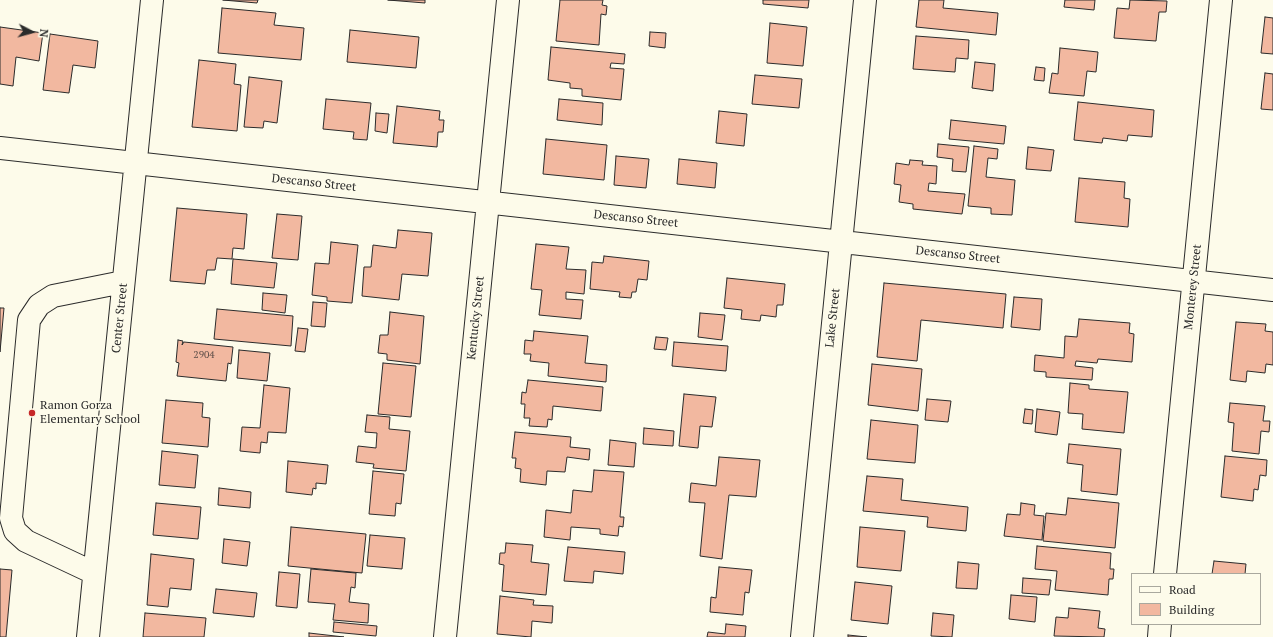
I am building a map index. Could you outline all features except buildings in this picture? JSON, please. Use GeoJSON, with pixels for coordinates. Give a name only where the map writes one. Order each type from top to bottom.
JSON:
{"type":"FeatureCollection","features":[{"type":"Feature","properties":{"kind":"street","name":"Center Street"},"geometry":{"type":"LineString","coordinates":[[88,637],[152,0]]}},
{"type":"Feature","properties":{"kind":"street","name":"Kentucky Street"},"geometry":{"type":"LineString","coordinates":[[445,637],[508,0]]}},
{"type":"Feature","properties":{"kind":"street","name":"Lake Street"},"geometry":{"type":"LineString","coordinates":[[802,637],[865,0]]}},
{"type":"Feature","properties":{"kind":"street","name":"Monterey Street"},"geometry":{"type":"LineString","coordinates":[[1165,573],[1222,0]]}},
{"type":"Feature","properties":{"kind":"street","name":"Descanso Street"},"geometry":{"type":"LineString","coordinates":[[0,148],[1273,290]]}},
{"type":"Feature","properties":{"kind":"street"},"geometry":{"type":"LineString","coordinates":[[94,573],[26,541],[15,531],[11,518],[29,328],[30,320],[39,305],[53,296],[123,282]]}},
{"type":"Feature","properties":{"kind":"street"},"geometry":{"type":"LineString","coordinates":[[1159,637],[1160,625]]}},
{"type":"Feature","properties":{"kind":"place","name":"Ramon Gorza Elementary School"},"geometry":{"type":"Point","coordinates":[32,413]}}]}
